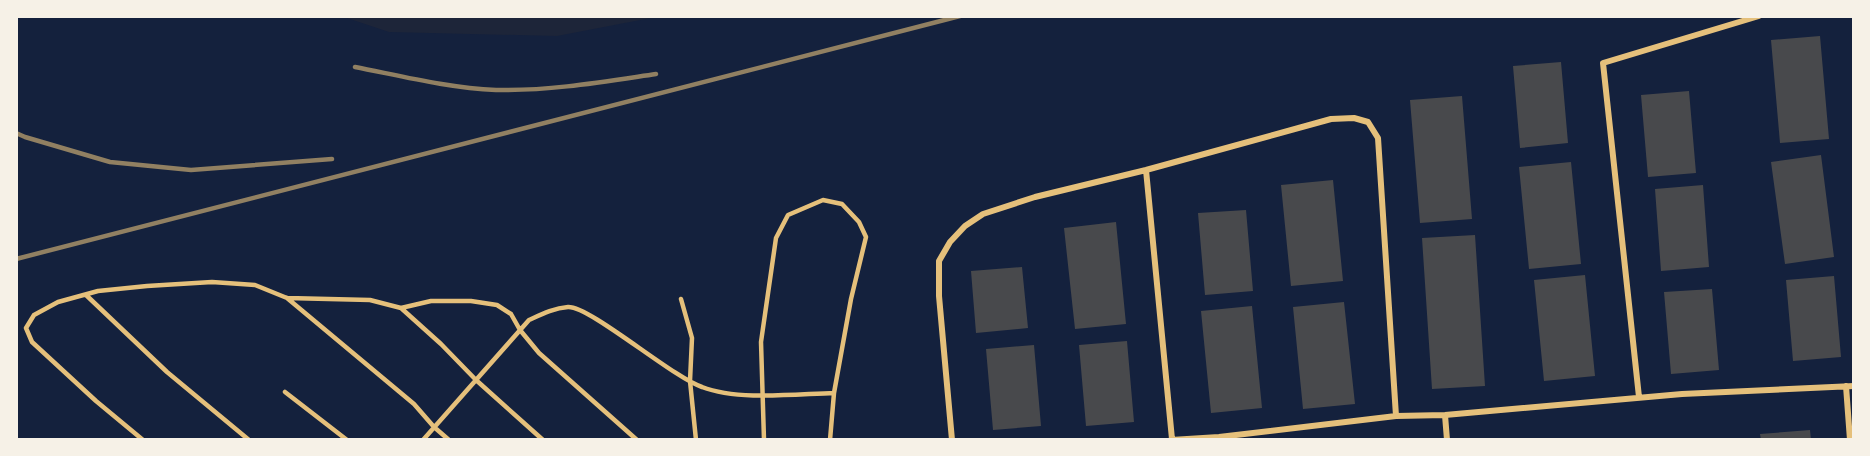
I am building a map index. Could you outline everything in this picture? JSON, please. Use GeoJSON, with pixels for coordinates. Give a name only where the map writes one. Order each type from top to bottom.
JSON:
{"type":"FeatureCollection","features":[{"type":"Feature","properties":{"kind":"street"},"geometry":{"type":"LineString","coordinates":[[1640,397],[1603,63],[1759,16]]}},
{"type":"Feature","properties":{"kind":"street"},"geometry":{"type":"LineString","coordinates":[[952,440],[939,296],[939,261],[965,226],[983,214],[1035,197],[1146,170],[1331,119],[1354,118],[1368,122],[1377,138],[1396,416]]}},
{"type":"Feature","properties":{"kind":"street"},"geometry":{"type":"LineString","coordinates":[[1146,170],[1171,439],[1219,438],[1396,416],[1444,415],[1640,397],[1850,386],[1850,440]]}},
{"type":"Feature","properties":{"kind":"street"},"geometry":{"type":"LineString","coordinates":[[1444,415],[1447,440]]}},
{"type":"Feature","properties":{"kind":"lane"},"geometry":{"type":"LineString","coordinates":[[764,440],[761,342],[776,238],[788,215],[822,200],[842,204],[859,222],[866,237],[851,299],[834,393],[830,440]]}},
{"type":"Feature","properties":{"kind":"lane"},"geometry":{"type":"LineString","coordinates":[[142,440],[32,342],[26,328],[34,315],[58,302],[98,291],[212,282],[255,285],[287,298],[414,404],[434,428],[449,440]]}},
{"type":"Feature","properties":{"kind":"lane"},"geometry":{"type":"LineString","coordinates":[[86,294],[166,372],[249,440]]}},
{"type":"Feature","properties":{"kind":"lane"},"geometry":{"type":"LineString","coordinates":[[287,298],[370,300],[401,308],[543,440]]}},
{"type":"Feature","properties":{"kind":"lane"},"geometry":{"type":"LineString","coordinates":[[681,299],[692,338],[690,381],[696,440]]}},
{"type":"Feature","properties":{"kind":"lane"},"geometry":{"type":"LineString","coordinates":[[401,308],[431,301],[471,301],[497,305],[511,314],[520,330],[539,353],[637,440]]}},
{"type":"Feature","properties":{"kind":"lane"},"geometry":{"type":"LineString","coordinates":[[423,440],[529,320],[549,311],[571,307],[592,317],[700,387],[725,393],[834,393]]}},
{"type":"Feature","properties":{"kind":"lane"},"geometry":{"type":"LineString","coordinates":[[285,392],[347,440]]}},
{"type":"Feature","properties":{"kind":"shaded area"},"geometry":{"type":"Polygon","coordinates":[[[344,17],[656,17],[557,36],[389,32],[344,17]]]}},
{"type":"Feature","properties":{"kind":"building"},"geometry":{"type":"Polygon","coordinates":[[[1820,36],[1829,139],[1780,143],[1771,40],[1820,36]]]}},
{"type":"Feature","properties":{"kind":"building"},"geometry":{"type":"Polygon","coordinates":[[[1561,62],[1568,143],[1520,148],[1513,66],[1561,62]]]}},
{"type":"Feature","properties":{"kind":"building"},"geometry":{"type":"Polygon","coordinates":[[[1689,91],[1696,173],[1648,177],[1641,95],[1689,91]]]}},
{"type":"Feature","properties":{"kind":"building"},"geometry":{"type":"Polygon","coordinates":[[[1462,96],[1472,219],[1420,223],[1410,100],[1462,96]]]}},
{"type":"Feature","properties":{"kind":"building"},"geometry":{"type":"Polygon","coordinates":[[[1821,155],[1834,257],[1785,264],[1771,162],[1821,155]]]}},
{"type":"Feature","properties":{"kind":"building"},"geometry":{"type":"Polygon","coordinates":[[[1571,162],[1581,264],[1529,269],[1519,167],[1571,162]]]}},
{"type":"Feature","properties":{"kind":"building"},"geometry":{"type":"Polygon","coordinates":[[[1333,180],[1343,281],[1291,286],[1281,185],[1333,180]]]}},
{"type":"Feature","properties":{"kind":"building"},"geometry":{"type":"Polygon","coordinates":[[[1703,185],[1709,267],[1661,271],[1655,189],[1703,185]]]}},
{"type":"Feature","properties":{"kind":"building"},"geometry":{"type":"Polygon","coordinates":[[[1246,210],[1253,291],[1205,295],[1198,213],[1246,210]]]}},
{"type":"Feature","properties":{"kind":"building"},"geometry":{"type":"Polygon","coordinates":[[[1116,222],[1126,324],[1075,329],[1064,228],[1116,222]]]}},
{"type":"Feature","properties":{"kind":"building"},"geometry":{"type":"Polygon","coordinates":[[[1475,235],[1485,386],[1432,389],[1422,238],[1475,235]]]}},
{"type":"Feature","properties":{"kind":"building"},"geometry":{"type":"Polygon","coordinates":[[[1022,267],[1028,328],[976,333],[971,271],[1022,267]]]}},
{"type":"Feature","properties":{"kind":"building"},"geometry":{"type":"Polygon","coordinates":[[[1585,275],[1595,376],[1544,381],[1534,280],[1585,275]]]}},
{"type":"Feature","properties":{"kind":"building"},"geometry":{"type":"Polygon","coordinates":[[[1834,276],[1841,357],[1793,361],[1786,280],[1834,276]]]}},
{"type":"Feature","properties":{"kind":"building"},"geometry":{"type":"Polygon","coordinates":[[[1712,289],[1719,370],[1671,374],[1664,292],[1712,289]]]}},
{"type":"Feature","properties":{"kind":"building"},"geometry":{"type":"Polygon","coordinates":[[[1344,302],[1355,404],[1303,409],[1293,307],[1344,302]]]}},
{"type":"Feature","properties":{"kind":"building"},"geometry":{"type":"Polygon","coordinates":[[[1252,306],[1262,408],[1211,413],[1201,311],[1252,306]]]}},
{"type":"Feature","properties":{"kind":"building"},"geometry":{"type":"Polygon","coordinates":[[[1127,341],[1134,422],[1086,426],[1079,345],[1127,341]]]}},
{"type":"Feature","properties":{"kind":"building"},"geometry":{"type":"Polygon","coordinates":[[[1034,345],[1041,426],[993,430],[986,349],[1034,345]]]}},
{"type":"Feature","properties":{"kind":"building"},"geometry":{"type":"Polygon","coordinates":[[[1810,430],[1811,440],[1761,440],[1760,434],[1810,430]]]}},
{"type":"Feature","properties":{"kind":"railway"},"geometry":{"type":"LineString","coordinates":[[16,259],[960,16]]}},
{"type":"Feature","properties":{"kind":"railway"},"geometry":{"type":"LineString","coordinates":[[355,67],[443,84],[496,90],[556,87],[656,74]]}},
{"type":"Feature","properties":{"kind":"railway"},"geometry":{"type":"LineString","coordinates":[[16,133],[110,162],[191,170],[332,159]]}}]}
